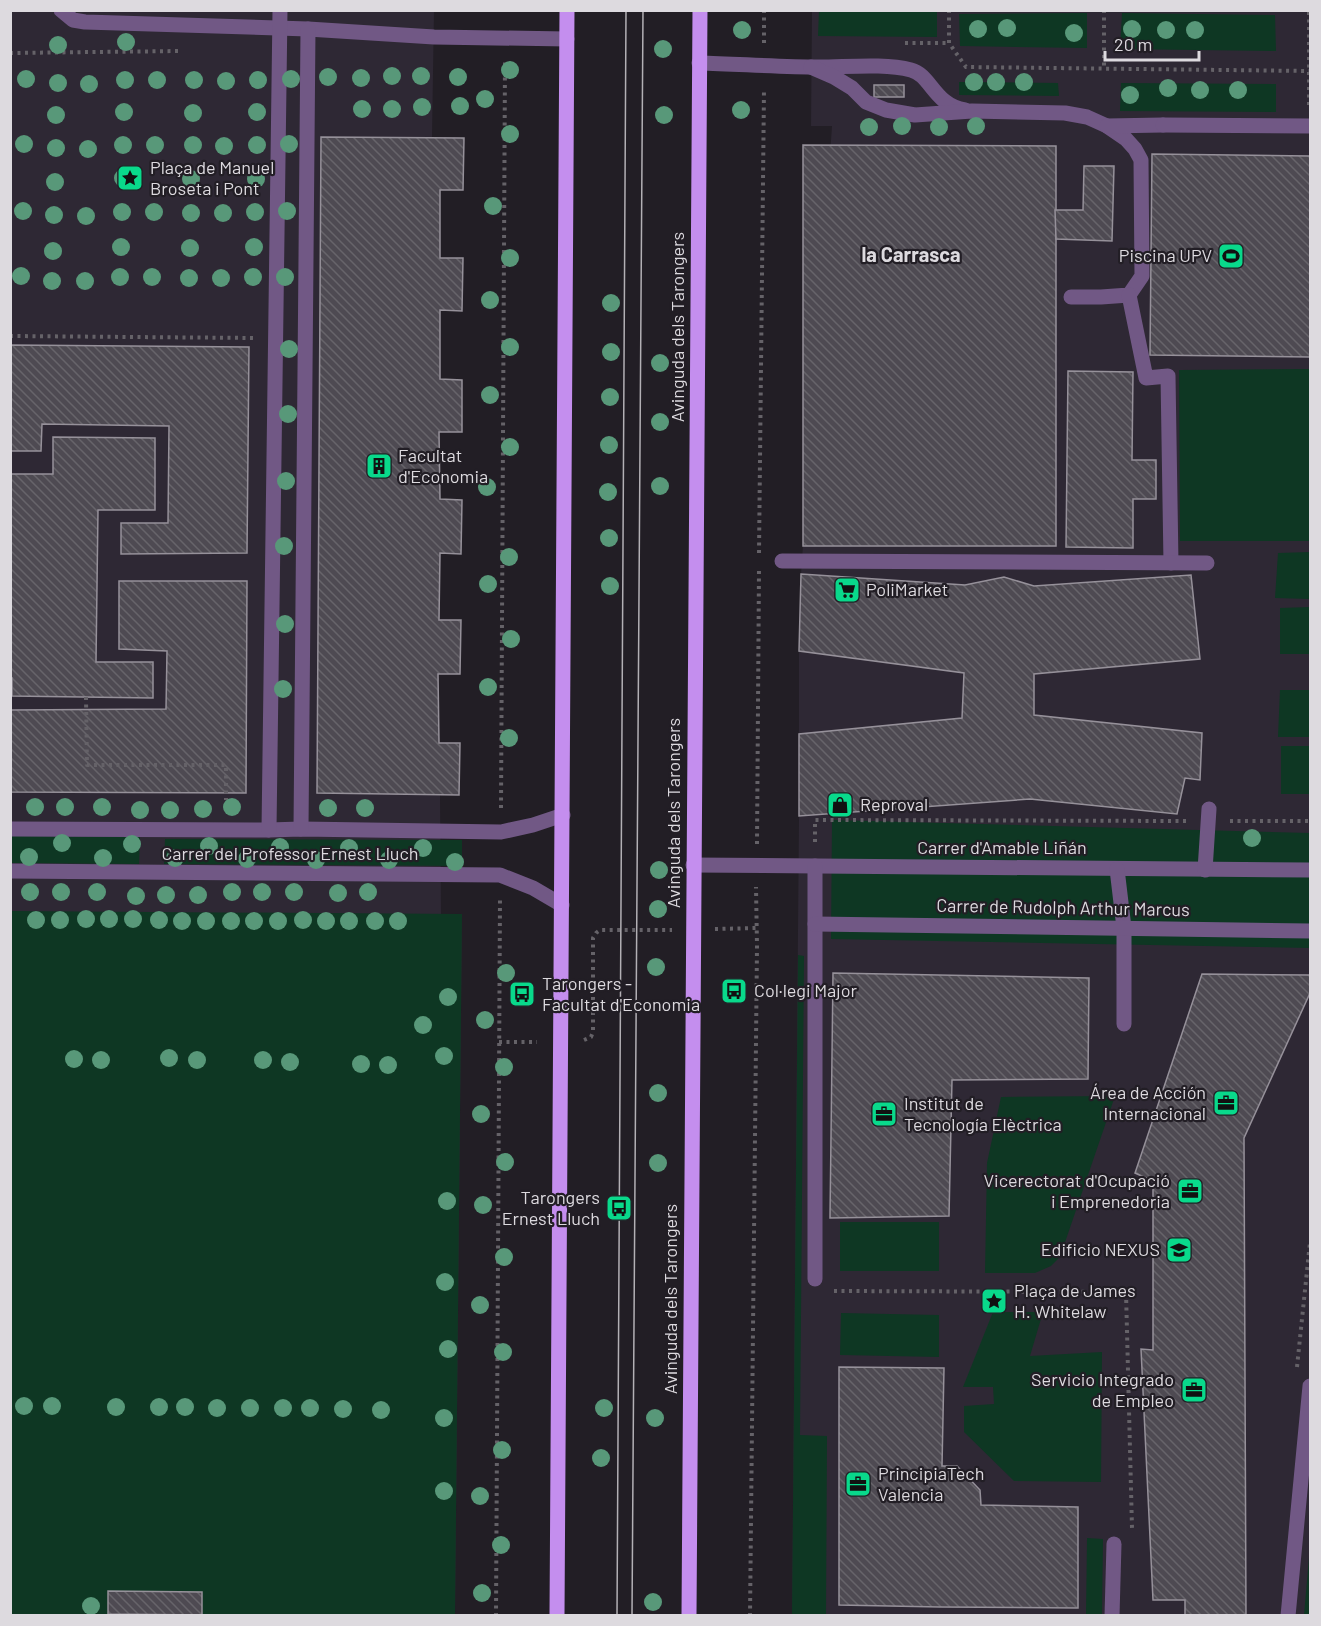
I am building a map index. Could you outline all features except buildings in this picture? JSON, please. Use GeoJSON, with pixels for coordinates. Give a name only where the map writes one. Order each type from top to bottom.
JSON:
{"type":"FeatureCollection","features":[{"type":"Feature","properties":{"kind":"main road"},"geometry":{"type":"LineString","coordinates":[[557,1616],[567,10]]}},
{"type":"Feature","properties":{"kind":"main road","name":"Avinguda dels Tarongers"},"geometry":{"type":"LineString","coordinates":[[689,1616],[699,10]]}},
{"type":"Feature","properties":{"kind":"street"},"geometry":{"type":"LineString","coordinates":[[61,10],[73,20],[86,22],[308,29],[434,37],[567,39]]}},
{"type":"Feature","properties":{"kind":"street"},"geometry":{"type":"LineString","coordinates":[[269,830],[280,10]]}},
{"type":"Feature","properties":{"kind":"street"},"geometry":{"type":"LineString","coordinates":[[301,829],[308,29]]}},
{"type":"Feature","properties":{"kind":"street"},"geometry":{"type":"LineString","coordinates":[[699,63],[895,67],[915,70],[945,102],[954,108],[972,111]]}},
{"type":"Feature","properties":{"kind":"street"},"geometry":{"type":"LineString","coordinates":[[811,67],[852,88],[866,102],[886,110],[915,115],[972,111],[1065,113],[1086,117],[1107,126],[1126,139],[1135,149],[1141,160],[1142,276],[1130,295],[1146,378],[1168,376],[1171,563]]}},
{"type":"Feature","properties":{"kind":"street"},"geometry":{"type":"LineString","coordinates":[[1107,126],[1310,126]]}},
{"type":"Feature","properties":{"kind":"street"},"geometry":{"type":"LineString","coordinates":[[1071,297],[1130,295]]}},
{"type":"Feature","properties":{"kind":"street"},"geometry":{"type":"LineString","coordinates":[[782,561],[1207,563]]}},
{"type":"Feature","properties":{"kind":"street","name":"Carrer del Professor Ernest Lluch"},"geometry":{"type":"LineString","coordinates":[[10,829],[501,832],[563,815]]}},
{"type":"Feature","properties":{"kind":"street"},"geometry":{"type":"LineString","coordinates":[[1205,870],[1209,815]]}},
{"type":"Feature","properties":{"kind":"street","name":"Carrer d'Amable Liñán"},"geometry":{"type":"LineString","coordinates":[[693,865],[1311,870]]}},
{"type":"Feature","properties":{"kind":"street"},"geometry":{"type":"LineString","coordinates":[[815,866],[815,1279]]}},
{"type":"Feature","properties":{"kind":"street"},"geometry":{"type":"LineString","coordinates":[[1117,869],[1124,928],[1124,1024]]}},
{"type":"Feature","properties":{"kind":"street","name":"Carrer del Professor Ernest Lluch"},"geometry":{"type":"LineString","coordinates":[[10,872],[500,875],[533,888],[562,905]]}},
{"type":"Feature","properties":{"kind":"street","name":"Carrer de Rudolph Arthur Marcus"},"geometry":{"type":"LineString","coordinates":[[815,924],[1311,931]]}},
{"type":"Feature","properties":{"kind":"street"},"geometry":{"type":"LineString","coordinates":[[1288,1616],[1311,1386]]}},
{"type":"Feature","properties":{"kind":"street"},"geometry":{"type":"LineString","coordinates":[[1112,1616],[1114,1544]]}},
{"type":"Feature","properties":{"kind":"path"},"geometry":{"type":"LineString","coordinates":[[750,1616],[765,10]]}},
{"type":"Feature","properties":{"kind":"path"},"geometry":{"type":"LineString","coordinates":[[949,10],[949,43],[966,67],[1310,71]]}},
{"type":"Feature","properties":{"kind":"path"},"geometry":{"type":"LineString","coordinates":[[1104,10],[1104,69]]}},
{"type":"Feature","properties":{"kind":"path"},"geometry":{"type":"LineString","coordinates":[[1309,10],[1310,126]]}},
{"type":"Feature","properties":{"kind":"path"},"geometry":{"type":"LineString","coordinates":[[501,817],[505,38]]}},
{"type":"Feature","properties":{"kind":"path"},"geometry":{"type":"LineString","coordinates":[[10,53],[186,51]]}},
{"type":"Feature","properties":{"kind":"path"},"geometry":{"type":"LineString","coordinates":[[10,336],[276,339]]}},
{"type":"Feature","properties":{"kind":"path"},"geometry":{"type":"LineString","coordinates":[[86,697],[87,765],[226,765],[226,800]]}},
{"type":"Feature","properties":{"kind":"path"},"geometry":{"type":"LineString","coordinates":[[815,866],[815,820],[1209,815],[1311,821]]}},
{"type":"Feature","properties":{"kind":"path"},"geometry":{"type":"LineString","coordinates":[[496,1616],[500,899]]}},
{"type":"Feature","properties":{"kind":"path"},"geometry":{"type":"LineString","coordinates":[[499,1042],[587,1040],[591,1037],[593,1032],[593,938],[600,930],[757,928]]}},
{"type":"Feature","properties":{"kind":"path"},"geometry":{"type":"LineString","coordinates":[[815,1279],[815,1290],[1125,1292],[1132,1528]]}},
{"type":"Feature","properties":{"kind":"shaded area"},"geometry":{"type":"Polygon","coordinates":[[[11,11],[434,11],[432,137],[464,138],[463,190],[440,190],[440,258],[463,258],[462,311],[440,311],[440,379],[462,380],[462,432],[439,432],[440,499],[462,500],[461,554],[440,554],[439,619],[461,620],[460,674],[438,674],[439,742],[460,743],[459,795],[440,795],[441,914],[462,914],[455,1615],[11,1616],[11,11]]]}},
{"type":"Feature","properties":{"kind":"shaded area"},"geometry":{"type":"Polygon","coordinates":[[[812,11],[1310,11],[1310,1615],[792,1616],[801,574],[832,126],[811,126],[812,11]]]}},
{"type":"Feature","properties":{"kind":"green space"},"geometry":{"type":"Polygon","coordinates":[[[819,11],[937,11],[937,37],[818,36],[819,11]]]}},
{"type":"Feature","properties":{"kind":"green space"},"geometry":{"type":"Polygon","coordinates":[[[1087,13],[1087,48],[960,46],[959,14],[1087,13]]]}},
{"type":"Feature","properties":{"kind":"green space"},"geometry":{"type":"Polygon","coordinates":[[[1122,13],[1275,15],[1276,51],[1120,49],[1122,13]]]}},
{"type":"Feature","properties":{"kind":"green space"},"geometry":{"type":"Polygon","coordinates":[[[959,82],[1058,83],[1059,96],[959,95],[959,82]]]}},
{"type":"Feature","properties":{"kind":"green space"},"geometry":{"type":"Polygon","coordinates":[[[1121,83],[1276,84],[1276,112],[1120,111],[1121,83]]]}},
{"type":"Feature","properties":{"kind":"green space"},"geometry":{"type":"Polygon","coordinates":[[[1310,369],[1310,541],[1180,541],[1179,370],[1310,369]]]}},
{"type":"Feature","properties":{"kind":"green space"},"geometry":{"type":"Polygon","coordinates":[[[1310,552],[1310,599],[1275,598],[1278,553],[1310,552]]]}},
{"type":"Feature","properties":{"kind":"green space"},"geometry":{"type":"Polygon","coordinates":[[[1310,607],[1310,654],[1280,654],[1280,608],[1310,607]]]}},
{"type":"Feature","properties":{"kind":"green space"},"geometry":{"type":"Polygon","coordinates":[[[1280,690],[1310,690],[1310,737],[1278,737],[1280,690]]]}},
{"type":"Feature","properties":{"kind":"green space"},"geometry":{"type":"Polygon","coordinates":[[[1281,746],[1310,746],[1310,794],[1281,794],[1281,746]]]}},
{"type":"Feature","properties":{"kind":"green space"},"geometry":{"type":"Polygon","coordinates":[[[832,820],[1310,833],[1310,948],[831,939],[832,820]]]}},
{"type":"Feature","properties":{"kind":"green space"},"geometry":{"type":"Polygon","coordinates":[[[11,836],[140,837],[139,864],[11,863],[11,836]]]}},
{"type":"Feature","properties":{"kind":"green space"},"geometry":{"type":"Polygon","coordinates":[[[165,839],[462,840],[462,866],[164,864],[165,839]]]}},
{"type":"Feature","properties":{"kind":"green space"},"geometry":{"type":"Polygon","coordinates":[[[11,911],[462,914],[455,1615],[11,1615],[11,911]]]}},
{"type":"Feature","properties":{"kind":"green space"},"geometry":{"type":"Polygon","coordinates":[[[798,955],[804,956],[800,1435],[827,1436],[826,1616],[792,1615],[798,955]]]}},
{"type":"Feature","properties":{"kind":"green space"},"geometry":{"type":"Polygon","coordinates":[[[1115,1096],[1060,1257],[1051,1266],[1035,1273],[985,1273],[987,1163],[1001,1097],[1115,1096]]]}},
{"type":"Feature","properties":{"kind":"green space"},"geometry":{"type":"Polygon","coordinates":[[[840,1222],[939,1222],[939,1271],[840,1271],[840,1222]]]}},
{"type":"Feature","properties":{"kind":"green space"},"geometry":{"type":"Polygon","coordinates":[[[993,1312],[1043,1312],[1030,1356],[1102,1352],[1101,1482],[1014,1481],[964,1432],[964,1406],[994,1404],[993,1387],[963,1387],[993,1312]]]}},
{"type":"Feature","properties":{"kind":"green space"},"geometry":{"type":"Polygon","coordinates":[[[841,1313],[939,1315],[939,1357],[840,1355],[841,1313]]]}},
{"type":"Feature","properties":{"kind":"green space"},"geometry":{"type":"Polygon","coordinates":[[[1087,1538],[1103,1539],[1102,1615],[1086,1615],[1087,1538]]]}},
{"type":"Feature","properties":{"kind":"green space"},"geometry":{"type":"Polygon","coordinates":[[[1310,1546],[1310,1615],[1304,1615],[1310,1546]]]}},
{"type":"Feature","properties":{"kind":"tram line"},"geometry":{"type":"LineString","coordinates":[[617,1616],[626,10]]}},
{"type":"Feature","properties":{"kind":"tram line"},"geometry":{"type":"LineString","coordinates":[[632,1616],[643,10]]}},
{"type":"Feature","properties":{"kind":"place","name":"Plaça de Manuel Broseta i Pont"},"geometry":{"type":"Point","coordinates":[130,178]}},
{"type":"Feature","properties":{"kind":"place","name":"Piscina UPV"},"geometry":{"type":"Point","coordinates":[1231,256]}},
{"type":"Feature","properties":{"kind":"place","name":"Facultat d'Economia"},"geometry":{"type":"Point","coordinates":[379,466]}},
{"type":"Feature","properties":{"kind":"place","name":"PoliMarket"},"geometry":{"type":"Point","coordinates":[847,590]}},
{"type":"Feature","properties":{"kind":"place","name":"Reproval"},"geometry":{"type":"Point","coordinates":[840,805]}},
{"type":"Feature","properties":{"kind":"place","name":"Col·legi Major"},"geometry":{"type":"Point","coordinates":[734,991]}},
{"type":"Feature","properties":{"kind":"place","name":"Tarongers - Facultat d'Economia"},"geometry":{"type":"Point","coordinates":[522,994]}},
{"type":"Feature","properties":{"kind":"place","name":"Área de Acción Internacional"},"geometry":{"type":"Point","coordinates":[1226,1103]}},
{"type":"Feature","properties":{"kind":"place","name":"Institut de Tecnología Elèctrica"},"geometry":{"type":"Point","coordinates":[884,1114]}},
{"type":"Feature","properties":{"kind":"place","name":"Vicerectorat d'Ocupació i Emprenedoria"},"geometry":{"type":"Point","coordinates":[1190,1191]}},
{"type":"Feature","properties":{"kind":"place","name":"Tarongers Ernest Lluch"},"geometry":{"type":"Point","coordinates":[619,1208]}},
{"type":"Feature","properties":{"kind":"place","name":"Edificio NEXUS"},"geometry":{"type":"Point","coordinates":[1179,1250]}},
{"type":"Feature","properties":{"kind":"place","name":"Plaça de James H. Whitelaw"},"geometry":{"type":"Point","coordinates":[994,1301]}},
{"type":"Feature","properties":{"kind":"place","name":"Servicio Integrado de Empleo"},"geometry":{"type":"Point","coordinates":[1194,1390]}},
{"type":"Feature","properties":{"kind":"place","name":"PrincipiaTech Valencia"},"geometry":{"type":"Point","coordinates":[858,1484]}},
{"type":"Feature","properties":{"kind":"district","name":"la Carrasca"},"geometry":{"type":"Point","coordinates":[911,255]}}]}
